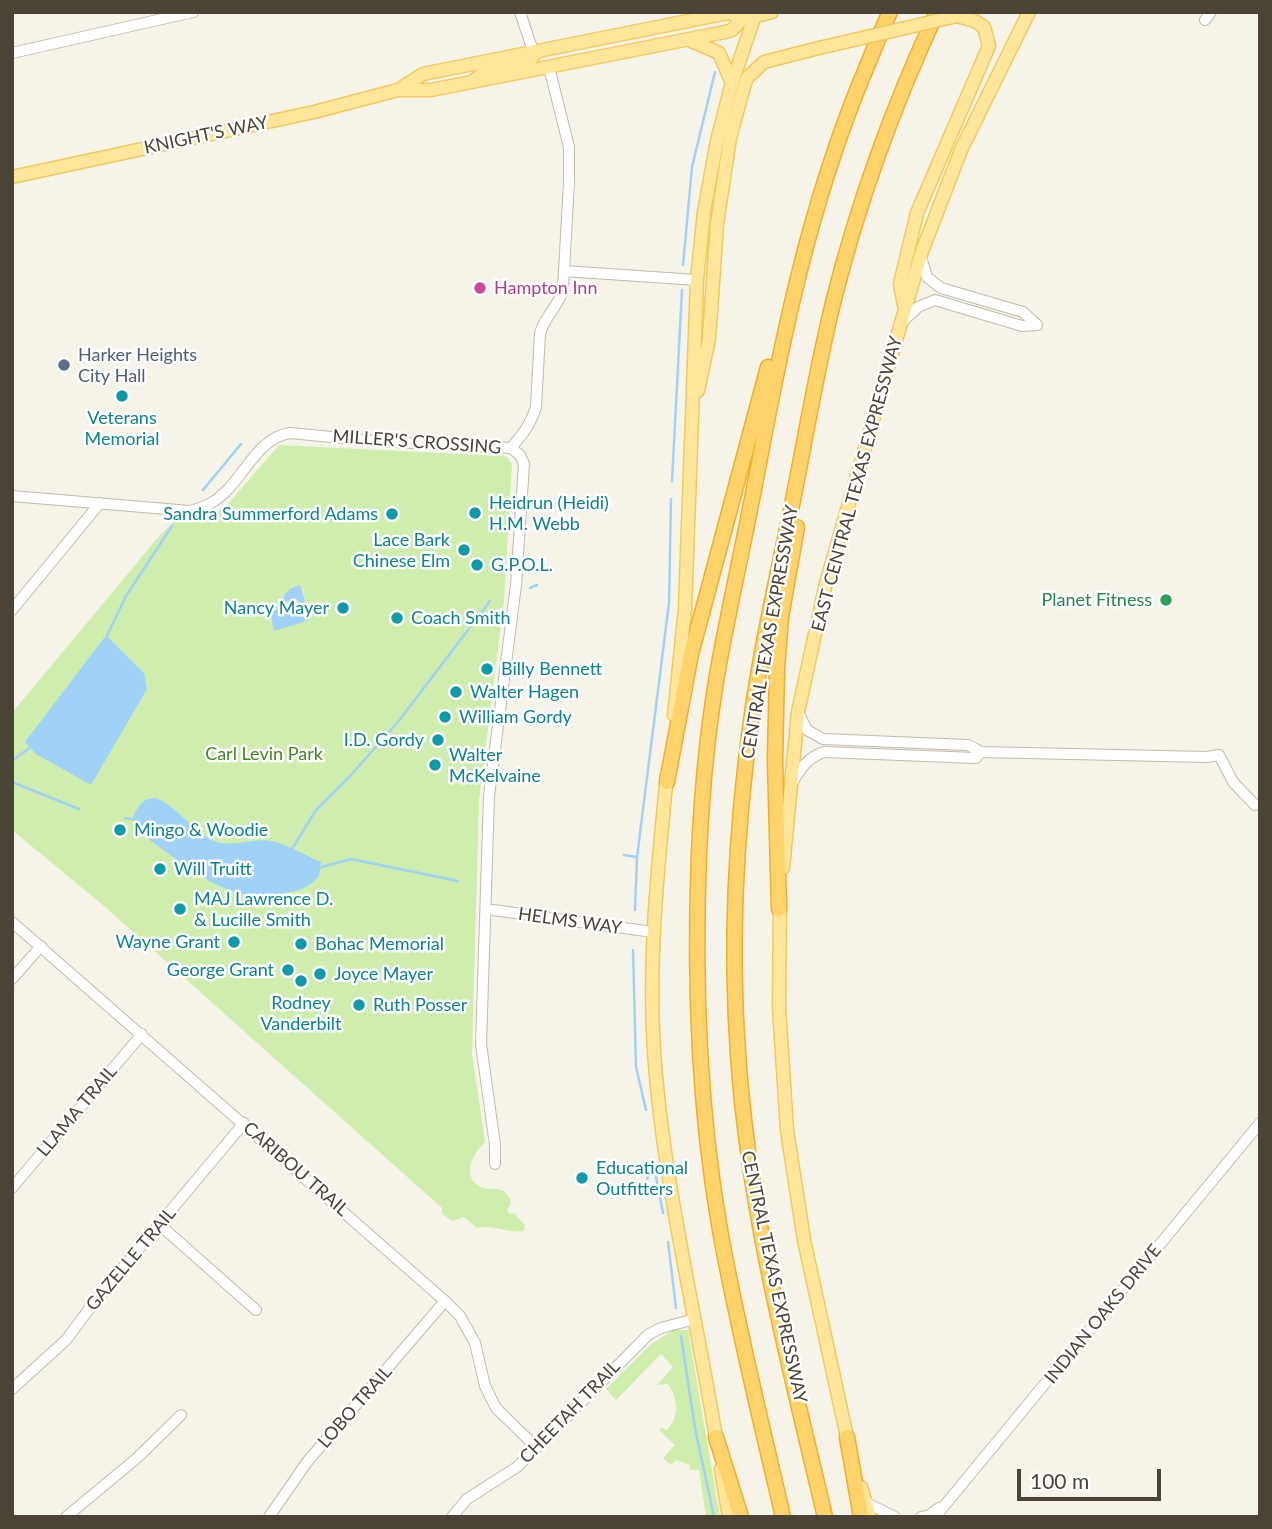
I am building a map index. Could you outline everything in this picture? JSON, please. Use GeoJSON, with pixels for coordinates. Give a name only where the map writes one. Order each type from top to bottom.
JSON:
{"type":"FeatureCollection","features":[{"type":"Feature","properties":{"kind":"highway"},"geometry":{"type":"LineString","coordinates":[[783,1517],[740,1329],[718,1217],[706,1127],[699,1038],[699,850],[721,654],[740,568],[787,317],[825,180],[849,110],[890,12]]}},
{"type":"Feature","properties":{"kind":"highway","name":"CENTRAL TEXAS EXPRESSWAY"},"geometry":{"type":"LineString","coordinates":[[825,1517],[758,1218],[747,1148],[739,1065],[735,978],[737,872],[751,719],[832,308],[866,189],[897,104],[937,12]]}},
{"type":"Feature","properties":{"kind":"highway"},"geometry":{"type":"LineString","coordinates":[[667,782],[688,667],[776,335],[787,317]]}},
{"type":"Feature","properties":{"kind":"highway"},"geometry":{"type":"LineString","coordinates":[[779,909],[775,760],[777,668],[780,617],[810,454],[807,430]]}},
{"type":"Feature","properties":{"kind":"highway"},"geometry":{"type":"LineString","coordinates":[[716,1437],[741,1517]]}},
{"type":"Feature","properties":{"kind":"highway"},"geometry":{"type":"LineString","coordinates":[[847,1437],[861,1517]]}},
{"type":"Feature","properties":{"kind":"main road","name":"KNIGHT'S WAY"},"geometry":{"type":"LineString","coordinates":[[12,177],[314,112],[398,90],[431,90],[471,83],[732,30],[741,20],[772,12]]}},
{"type":"Feature","properties":{"kind":"main road","name":"EAST CENTRAL TEXAS EXPRESSWAY"},"geometry":{"type":"LineString","coordinates":[[870,1517],[847,1437],[804,1240],[787,1130],[779,1007],[779,909],[798,712],[826,583],[921,254],[961,150],[1029,12]]}},
{"type":"Feature","properties":{"kind":"main road","name":"KNIGHT'S WAY"},"geometry":{"type":"LineString","coordinates":[[398,90],[422,74],[533,51],[710,15],[732,13],[741,20]]}},
{"type":"Feature","properties":{"kind":"main road"},"geometry":{"type":"LineString","coordinates":[[729,1517],[677,1229],[654,1050],[653,932],[685,609],[697,280],[709,179],[732,83],[756,14]]}},
{"type":"Feature","properties":{"kind":"main road"},"geometry":{"type":"LineString","coordinates":[[692,412],[704,372],[709,339],[717,224],[730,138],[747,78],[764,62],[957,16],[975,21],[984,27],[989,46],[918,213],[900,284],[905,308]]}},
{"type":"Feature","properties":{"kind":"main road"},"geometry":{"type":"LineString","coordinates":[[686,39],[719,53],[732,83]]}},
{"type":"Feature","properties":{"kind":"main road"},"geometry":{"type":"LineString","coordinates":[[471,83],[486,71],[531,59],[533,51]]}},
{"type":"Feature","properties":{"kind":"street"},"geometry":{"type":"LineString","coordinates":[[12,53],[193,12]]}},
{"type":"Feature","properties":{"kind":"street"},"geometry":{"type":"LineString","coordinates":[[520,12],[533,51]]}},
{"type":"Feature","properties":{"kind":"street"},"geometry":{"type":"LineString","coordinates":[[1206,12],[1205,20],[1212,12]]}},
{"type":"Feature","properties":{"kind":"street"},"geometry":{"type":"LineString","coordinates":[[511,448],[528,427],[536,407],[540,334],[542,325],[561,300],[564,271],[569,147],[549,67]]}},
{"type":"Feature","properties":{"kind":"street"},"geometry":{"type":"LineString","coordinates":[[902,322],[918,307],[935,300],[1022,326],[1037,325],[1023,312],[941,288],[927,276],[921,254]]}},
{"type":"Feature","properties":{"kind":"street"},"geometry":{"type":"LineString","coordinates":[[564,271],[697,280]]}},
{"type":"Feature","properties":{"kind":"street","name":"MILLER'S CROSSING"},"geometry":{"type":"LineString","coordinates":[[12,496],[190,511],[212,503],[230,487],[269,440],[290,433],[374,441],[511,448],[520,455],[524,474],[516,585],[489,796],[481,1044],[495,1145],[495,1164]]}},
{"type":"Feature","properties":{"kind":"street"},"geometry":{"type":"LineString","coordinates":[[12,610],[100,503]]}},
{"type":"Feature","properties":{"kind":"street"},"geometry":{"type":"LineString","coordinates":[[798,712],[807,730],[823,739],[968,745],[981,752],[1207,757],[1219,755],[1233,782],[1255,805]]}},
{"type":"Feature","properties":{"kind":"street"},"geometry":{"type":"LineString","coordinates":[[792,785],[802,767],[812,757],[824,752],[976,758],[981,752]]}},
{"type":"Feature","properties":{"kind":"street","name":"HELMS WAY"},"geometry":{"type":"LineString","coordinates":[[486,909],[653,932]]}},
{"type":"Feature","properties":{"kind":"street","name":"CARIBOU TRAIL"},"geometry":{"type":"LineString","coordinates":[[12,922],[244,1123],[460,1316],[475,1343],[485,1386],[496,1408],[537,1448]]}},
{"type":"Feature","properties":{"kind":"street"},"geometry":{"type":"LineString","coordinates":[[12,979],[41,946]]}},
{"type":"Feature","properties":{"kind":"street","name":"LLAMA TRAIL"},"geometry":{"type":"LineString","coordinates":[[12,1188],[142,1034]]}},
{"type":"Feature","properties":{"kind":"street","name":"GAZELLE TRAIL"},"geometry":{"type":"LineString","coordinates":[[12,1389],[66,1340],[95,1301],[244,1123]]}},
{"type":"Feature","properties":{"kind":"street","name":"INDIAN OAKS DRIVE"},"geometry":{"type":"LineString","coordinates":[[945,1503],[1260,1123]]}},
{"type":"Feature","properties":{"kind":"street"},"geometry":{"type":"LineString","coordinates":[[160,1224],[256,1311]]}},
{"type":"Feature","properties":{"kind":"street","name":"LOBO TRAIL"},"geometry":{"type":"LineString","coordinates":[[270,1517],[307,1462],[445,1301]]}},
{"type":"Feature","properties":{"kind":"street","name":"CHEETAH TRAIL"},"geometry":{"type":"LineString","coordinates":[[452,1517],[467,1499],[517,1467],[649,1334],[695,1319]]}},
{"type":"Feature","properties":{"kind":"street"},"geometry":{"type":"LineString","coordinates":[[66,1517],[137,1458],[181,1415]]}},
{"type":"Feature","properties":{"kind":"street"},"geometry":{"type":"LineString","coordinates":[[866,1502],[895,1517]]}},
{"type":"Feature","properties":{"kind":"street"},"geometry":{"type":"LineString","coordinates":[[921,1517],[928,1516],[945,1503]]}},
{"type":"Feature","properties":{"kind":"street"},"geometry":{"type":"LineString","coordinates":[[935,1517],[945,1503]]}},
{"type":"Feature","properties":{"kind":"green space","name":"Carl Levin Park"},"geometry":{"type":"Polygon","coordinates":[[[279,445],[501,456],[507,457],[512,464],[504,601],[479,801],[472,1053],[485,1142],[472,1159],[470,1173],[476,1184],[486,1189],[499,1189],[507,1194],[511,1203],[507,1210],[510,1214],[514,1213],[525,1225],[524,1231],[477,1228],[464,1217],[452,1221],[442,1214],[442,1208],[105,907],[12,830],[12,713],[160,535],[174,522],[207,518],[227,505],[279,445]]]}},
{"type":"Feature","properties":{"kind":"green space"},"geometry":{"type":"Polygon","coordinates":[[[674,1330],[688,1330],[720,1517],[706,1517],[699,1470],[689,1470],[690,1465],[676,1460],[671,1465],[663,1458],[675,1445],[659,1430],[667,1430],[671,1425],[676,1407],[668,1384],[657,1385],[673,1367],[661,1354],[616,1400],[606,1389],[651,1344],[674,1330]]]}},
{"type":"Feature","properties":{"kind":"water"},"geometry":{"type":"Polygon","coordinates":[[[300,585],[310,620],[274,631],[270,612],[299,603],[297,599],[284,602],[284,595],[300,585]]]}},
{"type":"Feature","properties":{"kind":"water"},"geometry":{"type":"Polygon","coordinates":[[[104,638],[109,638],[144,673],[147,689],[91,785],[36,754],[25,742],[104,638]]]}},
{"type":"Feature","properties":{"kind":"water"},"geometry":{"type":"Polygon","coordinates":[[[155,798],[217,842],[231,844],[271,841],[321,862],[319,876],[300,890],[265,896],[239,893],[211,882],[183,866],[140,833],[133,818],[143,802],[155,798]]]}},
{"type":"Feature","properties":{"kind":"waterway"},"geometry":{"type":"LineString","coordinates":[[683,265],[692,167],[715,72]]}},
{"type":"Feature","properties":{"kind":"waterway"},"geometry":{"type":"LineString","coordinates":[[672,481],[682,290]]}},
{"type":"Feature","properties":{"kind":"waterway"},"geometry":{"type":"LineString","coordinates":[[203,490],[241,444]]}},
{"type":"Feature","properties":{"kind":"waterway"},"geometry":{"type":"LineString","coordinates":[[635,910],[637,857],[669,603],[671,499]]}},
{"type":"Feature","properties":{"kind":"waterway"},"geometry":{"type":"LineString","coordinates":[[105,640],[126,596],[172,526]]}},
{"type":"Feature","properties":{"kind":"waterway"},"geometry":{"type":"LineString","coordinates":[[530,588],[537,585]]}},
{"type":"Feature","properties":{"kind":"waterway"},"geometry":{"type":"LineString","coordinates":[[292,849],[316,810],[398,722],[490,601]]}},
{"type":"Feature","properties":{"kind":"waterway"},"geometry":{"type":"LineString","coordinates":[[12,761],[32,746]]}},
{"type":"Feature","properties":{"kind":"waterway"},"geometry":{"type":"LineString","coordinates":[[12,782],[79,809]]}},
{"type":"Feature","properties":{"kind":"waterway"},"geometry":{"type":"LineString","coordinates":[[125,818],[136,820]]}},
{"type":"Feature","properties":{"kind":"waterway"},"geometry":{"type":"LineString","coordinates":[[624,855],[637,857]]}},
{"type":"Feature","properties":{"kind":"waterway"},"geometry":{"type":"LineString","coordinates":[[318,868],[351,859],[458,881]]}},
{"type":"Feature","properties":{"kind":"waterway"},"geometry":{"type":"LineString","coordinates":[[633,950],[636,1067],[646,1110]]}},
{"type":"Feature","properties":{"kind":"waterway"},"geometry":{"type":"LineString","coordinates":[[653,1161],[663,1213]]}},
{"type":"Feature","properties":{"kind":"waterway"},"geometry":{"type":"LineString","coordinates":[[647,1179],[652,1165]]}},
{"type":"Feature","properties":{"kind":"waterway"},"geometry":{"type":"LineString","coordinates":[[668,1242],[676,1308]]}},
{"type":"Feature","properties":{"kind":"waterway"},"geometry":{"type":"LineString","coordinates":[[681,1336],[695,1428],[714,1517]]}},
{"type":"Feature","properties":{"kind":"place","name":"Hampton Inn"},"geometry":{"type":"Point","coordinates":[480,288]}},
{"type":"Feature","properties":{"kind":"place","name":"Harker Heights City Hall"},"geometry":{"type":"Point","coordinates":[64,365]}},
{"type":"Feature","properties":{"kind":"place","name":"Veterans Memorial"},"geometry":{"type":"Point","coordinates":[122,396]}},
{"type":"Feature","properties":{"kind":"place","name":"Heidrun (Heidi) H.M. Webb"},"geometry":{"type":"Point","coordinates":[475,513]}},
{"type":"Feature","properties":{"kind":"place","name":"Sandra Summerford Adams"},"geometry":{"type":"Point","coordinates":[392,514]}},
{"type":"Feature","properties":{"kind":"place","name":"Lace Bark Chinese Elm"},"geometry":{"type":"Point","coordinates":[464,550]}},
{"type":"Feature","properties":{"kind":"place","name":"G.P.O.L."},"geometry":{"type":"Point","coordinates":[477,565]}},
{"type":"Feature","properties":{"kind":"place","name":"Planet Fitness"},"geometry":{"type":"Point","coordinates":[1166,600]}},
{"type":"Feature","properties":{"kind":"place","name":"Nancy Mayer"},"geometry":{"type":"Point","coordinates":[343,608]}},
{"type":"Feature","properties":{"kind":"place","name":"Coach Smith"},"geometry":{"type":"Point","coordinates":[397,618]}},
{"type":"Feature","properties":{"kind":"place","name":"Billy Bennett"},"geometry":{"type":"Point","coordinates":[487,669]}},
{"type":"Feature","properties":{"kind":"place","name":"Walter Hagen"},"geometry":{"type":"Point","coordinates":[456,692]}},
{"type":"Feature","properties":{"kind":"place","name":"William Gordy"},"geometry":{"type":"Point","coordinates":[445,717]}},
{"type":"Feature","properties":{"kind":"place","name":"I.D. Gordy"},"geometry":{"type":"Point","coordinates":[438,740]}},
{"type":"Feature","properties":{"kind":"place","name":"Walter McKelvaine"},"geometry":{"type":"Point","coordinates":[435,765]}},
{"type":"Feature","properties":{"kind":"place","name":"Mingo & Woodie"},"geometry":{"type":"Point","coordinates":[120,830]}},
{"type":"Feature","properties":{"kind":"place","name":"Will Truitt"},"geometry":{"type":"Point","coordinates":[160,869]}},
{"type":"Feature","properties":{"kind":"place","name":"MAJ Lawrence D. & Lucille Smith"},"geometry":{"type":"Point","coordinates":[180,909]}},
{"type":"Feature","properties":{"kind":"place","name":"Wayne Grant"},"geometry":{"type":"Point","coordinates":[234,942]}},
{"type":"Feature","properties":{"kind":"place","name":"Bohac Memorial"},"geometry":{"type":"Point","coordinates":[301,944]}},
{"type":"Feature","properties":{"kind":"place","name":"George Grant"},"geometry":{"type":"Point","coordinates":[288,970]}},
{"type":"Feature","properties":{"kind":"place","name":"Joyce Mayer"},"geometry":{"type":"Point","coordinates":[320,974]}},
{"type":"Feature","properties":{"kind":"place","name":"Rodney Vanderbilt"},"geometry":{"type":"Point","coordinates":[301,981]}},
{"type":"Feature","properties":{"kind":"place","name":"Ruth Posser"},"geometry":{"type":"Point","coordinates":[359,1005]}},
{"type":"Feature","properties":{"kind":"place","name":"Educational Outfitters"},"geometry":{"type":"Point","coordinates":[582,1178]}}]}
